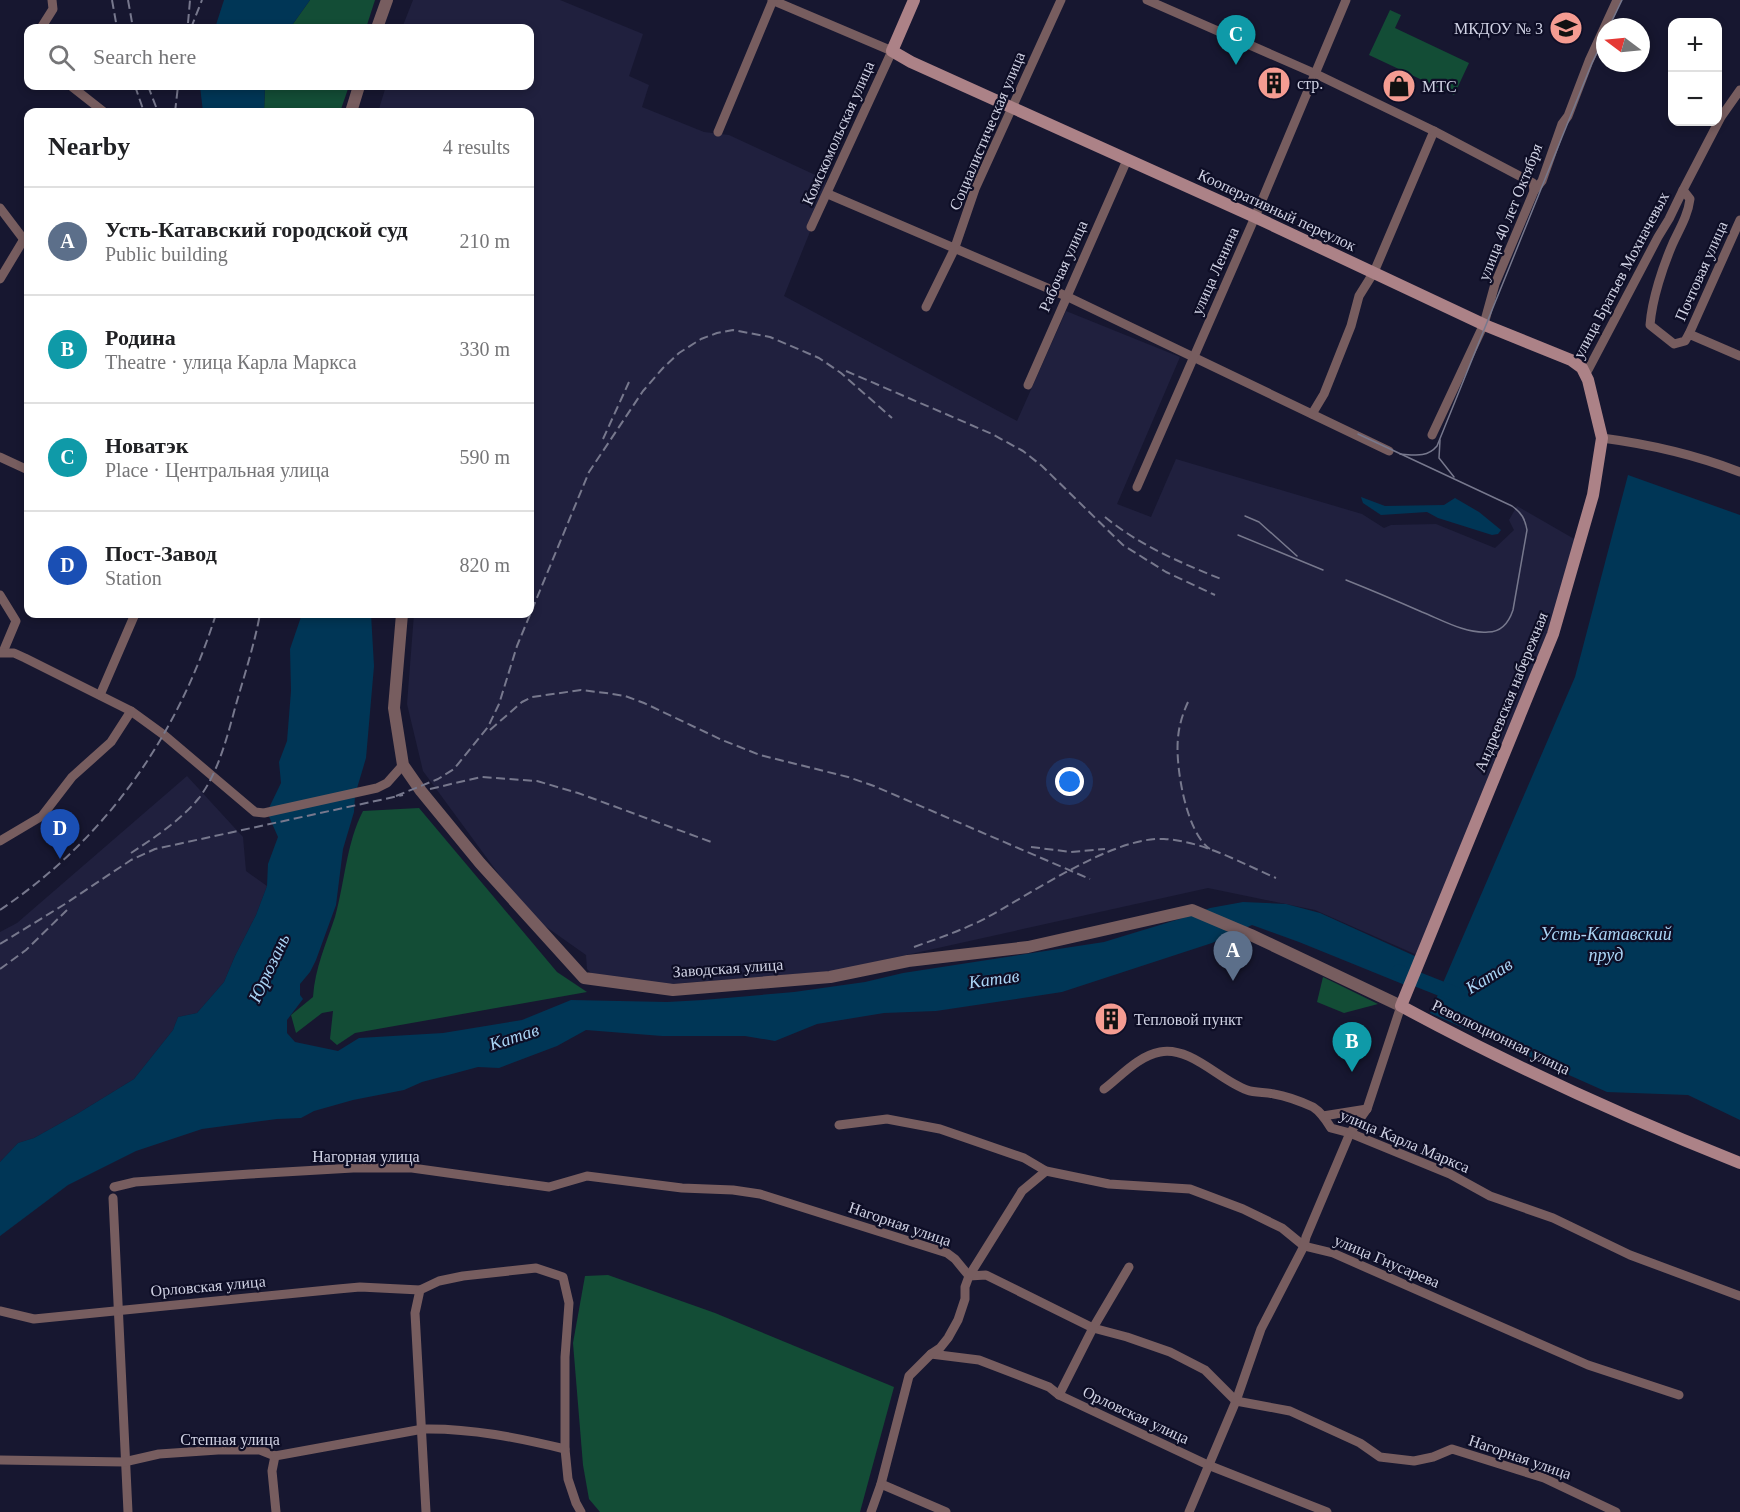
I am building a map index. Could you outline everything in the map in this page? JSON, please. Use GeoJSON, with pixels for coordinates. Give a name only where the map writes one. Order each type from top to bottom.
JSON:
{"type":"FeatureCollection","features":[{"type":"Feature","properties":{"kind":"main road"},"geometry":{"type":"LineString","coordinates":[[892,51],[914,0]]}},
{"type":"Feature","properties":{"kind":"main road","name":"Кооперативный переулок"},"geometry":{"type":"LineString","coordinates":[[892,51],[911,62],[1255,217],[1484,324],[1571,360],[1585,373]]}},
{"type":"Feature","properties":{"kind":"main road"},"geometry":{"type":"LineString","coordinates":[[1585,373],[1602,438]]}},
{"type":"Feature","properties":{"kind":"main road","name":"Андреевская набережная"},"geometry":{"type":"LineString","coordinates":[[1401,1006],[1553,634],[1593,495],[1602,438]]}},
{"type":"Feature","properties":{"kind":"main road","name":"Революционная улица"},"geometry":{"type":"LineString","coordinates":[[1401,1006],[1495,1054],[1669,1135],[1740,1163]]}},
{"type":"Feature","properties":{"kind":"street"},"geometry":{"type":"LineString","coordinates":[[44,24],[53,9],[52,0]]}},
{"type":"Feature","properties":{"kind":"street"},"geometry":{"type":"LineString","coordinates":[[378,24],[387,0]]}},
{"type":"Feature","properties":{"kind":"street"},"geometry":{"type":"LineString","coordinates":[[718,132],[772,0],[892,51]]}},
{"type":"Feature","properties":{"kind":"street","name":"Социалистическая улица"},"geometry":{"type":"LineString","coordinates":[[926,307],[954,250],[975,189],[1061,0]]}},
{"type":"Feature","properties":{"kind":"street"},"geometry":{"type":"LineString","coordinates":[[1147,0],[1169,4],[1434,131],[1533,183],[1534,192]]}},
{"type":"Feature","properties":{"kind":"street","name":"улица Ленина"},"geometry":{"type":"LineString","coordinates":[[1137,487],[1255,217],[1346,0]]}},
{"type":"Feature","properties":{"kind":"street","name":"улица 40 лет Октября"},"geometry":{"type":"LineString","coordinates":[[1432,435],[1484,324],[1495,284],[1534,192],[1542,181],[1562,124],[1568,116],[1589,61],[1617,0]]}},
{"type":"Feature","properties":{"kind":"street","name":"Комскомольская улица"},"geometry":{"type":"LineString","coordinates":[[811,227],[892,51]]}},
{"type":"Feature","properties":{"kind":"street"},"geometry":{"type":"LineString","coordinates":[[76,90],[100,108]]}},
{"type":"Feature","properties":{"kind":"street"},"geometry":{"type":"LineString","coordinates":[[352,108],[358,90]]}},
{"type":"Feature","properties":{"kind":"street","name":"улица Братьев Мохначевых"},"geometry":{"type":"LineString","coordinates":[[1585,373],[1669,219],[1721,117],[1740,90]]}},
{"type":"Feature","properties":{"kind":"street"},"geometry":{"type":"LineString","coordinates":[[1312,414],[1324,394],[1351,326],[1359,296],[1374,272],[1434,131]]}},
{"type":"Feature","properties":{"kind":"street","name":"Рабочая улица"},"geometry":{"type":"LineString","coordinates":[[1028,385],[1126,160]]}},
{"type":"Feature","properties":{"kind":"street"},"geometry":{"type":"LineString","coordinates":[[1683,190],[1690,199],[1689,212],[1668,256],[1651,309],[1650,325],[1674,344],[1685,341],[1689,334],[1740,356]]}},
{"type":"Feature","properties":{"kind":"street"},"geometry":{"type":"LineString","coordinates":[[828,194],[954,250],[1066,296],[1389,452]]}},
{"type":"Feature","properties":{"kind":"street"},"geometry":{"type":"LineString","coordinates":[[0,208],[24,239]]}},
{"type":"Feature","properties":{"kind":"street","name":"Почтовая улица"},"geometry":{"type":"LineString","coordinates":[[1689,334],[1740,220]]}},
{"type":"Feature","properties":{"kind":"street"},"geometry":{"type":"LineString","coordinates":[[0,279],[24,245]]}},
{"type":"Feature","properties":{"kind":"street"},"geometry":{"type":"LineString","coordinates":[[1602,438],[1633,442],[1719,464],[1740,472]]}},
{"type":"Feature","properties":{"kind":"street"},"geometry":{"type":"LineString","coordinates":[[0,457],[24,468]]}},
{"type":"Feature","properties":{"kind":"street"},"geometry":{"type":"LineString","coordinates":[[0,595],[16,621],[2,652],[25,658],[131,711],[182,750],[255,812],[264,813],[377,788],[387,783],[403,765]]}},
{"type":"Feature","properties":{"kind":"street"},"geometry":{"type":"LineString","coordinates":[[100,695],[133,618]]}},
{"type":"Feature","properties":{"kind":"street","name":"Заводская улица"},"geometry":{"type":"LineString","coordinates":[[402,618],[393,708],[403,765],[421,791],[480,863],[584,978],[673,990],[830,977],[908,961],[1029,947],[1192,910]]}},
{"type":"Feature","properties":{"kind":"street"},"geometry":{"type":"LineString","coordinates":[[0,841],[42,816],[72,777],[111,742],[131,711]]}},
{"type":"Feature","properties":{"kind":"street","name":"Революционная улица"},"geometry":{"type":"LineString","coordinates":[[1192,910],[1251,935],[1401,1006]]}},
{"type":"Feature","properties":{"kind":"street"},"geometry":{"type":"LineString","coordinates":[[1189,1512],[1236,1401],[1261,1329],[1304,1246],[1350,1133],[1367,1109],[1401,1006]]}},
{"type":"Feature","properties":{"kind":"street","name":"улица Карла Маркса"},"geometry":{"type":"LineString","coordinates":[[1104,1089],[1143,1058],[1162,1051],[1179,1054],[1204,1063],[1222,1077],[1247,1090],[1276,1094],[1314,1108],[1331,1128],[1350,1133],[1450,1174],[1490,1196],[1553,1218],[1630,1255],[1740,1296]]}},
{"type":"Feature","properties":{"kind":"street"},"geometry":{"type":"LineString","coordinates":[[1323,1116],[1367,1109]]}},
{"type":"Feature","properties":{"kind":"street","name":"улица Гнусарева"},"geometry":{"type":"LineString","coordinates":[[839,1125],[887,1119],[940,1129],[1024,1158],[1046,1171],[1109,1184],[1190,1189],[1243,1209],[1282,1228],[1304,1246],[1333,1252],[1588,1365],[1679,1395]]}},
{"type":"Feature","properties":{"kind":"street","name":"Нагорная улица"},"geometry":{"type":"LineString","coordinates":[[114,1187],[135,1182],[250,1174],[353,1168],[412,1168],[549,1187],[587,1176],[682,1188],[746,1191],[790,1202],[858,1226],[947,1253],[969,1276]]}},
{"type":"Feature","properties":{"kind":"street"},"geometry":{"type":"LineString","coordinates":[[871,1512],[881,1484],[909,1376],[940,1348],[958,1320],[969,1276],[1022,1191],[1046,1171]]}},
{"type":"Feature","properties":{"kind":"street"},"geometry":{"type":"LineString","coordinates":[[113,1198],[128,1512]]}},
{"type":"Feature","properties":{"kind":"street"},"geometry":{"type":"LineString","coordinates":[[1059,1395],[1093,1328],[1129,1267]]}},
{"type":"Feature","properties":{"kind":"street"},"geometry":{"type":"LineString","coordinates":[[426,1512],[415,1313],[420,1290],[439,1281],[463,1276],[536,1268],[563,1277],[569,1303],[565,1357],[565,1449],[568,1479],[581,1512]]}},
{"type":"Feature","properties":{"kind":"street"},"geometry":{"type":"LineString","coordinates":[[969,1276],[986,1275],[1093,1328],[1128,1337],[1170,1352],[1205,1370],[1236,1401]]}},
{"type":"Feature","properties":{"kind":"street","name":"Орловская улица"},"geometry":{"type":"LineString","coordinates":[[0,1311],[34,1319],[117,1309],[360,1287],[420,1290]]}},
{"type":"Feature","properties":{"kind":"street","name":"Орловская улица"},"geometry":{"type":"LineString","coordinates":[[931,1354],[979,1360],[1049,1388],[1059,1395],[1208,1465],[1327,1512]]}},
{"type":"Feature","properties":{"kind":"street","name":"Нагорная улица"},"geometry":{"type":"LineString","coordinates":[[1236,1401],[1290,1411],[1360,1443],[1380,1457],[1414,1461],[1433,1457],[1452,1449],[1544,1478],[1616,1512]]}},
{"type":"Feature","properties":{"kind":"street","name":"Степная улица"},"geometry":{"type":"LineString","coordinates":[[0,1460],[124,1462],[159,1454],[218,1450],[260,1450],[275,1456],[423,1429],[454,1429],[513,1437],[565,1449]]}},
{"type":"Feature","properties":{"kind":"street"},"geometry":{"type":"LineString","coordinates":[[275,1456],[272,1471],[276,1512]]}},
{"type":"Feature","properties":{"kind":"street"},"geometry":{"type":"LineString","coordinates":[[881,1484],[946,1512]]}},
{"type":"Feature","properties":{"kind":"shaded area"},"geometry":{"type":"Polygon","coordinates":[[[413,0],[560,0],[643,34],[629,76],[649,85],[642,107],[704,132],[729,135],[826,180],[820,207],[784,296],[1017,421],[1066,311],[1180,357],[1117,504],[1151,517],[1176,459],[1362,514],[1384,528],[1391,525],[1436,524],[1495,548],[1514,530],[1509,520],[1517,506],[1576,540],[1558,617],[1417,955],[1315,910],[1208,888],[834,971],[658,985],[592,974],[587,969],[586,955],[528,914],[423,771],[407,704],[414,618],[534,618],[534,108],[379,108],[385,90],[534,90],[534,24],[404,24],[413,0]]]}},
{"type":"Feature","properties":{"kind":"shaded area"},"geometry":{"type":"Polygon","coordinates":[[[187,776],[243,837],[246,871],[267,886],[256,915],[224,982],[197,1013],[178,1017],[173,1030],[134,1079],[34,1138],[18,1143],[0,1162],[0,932],[17,923],[187,776]]]}},
{"type":"Feature","properties":{"kind":"green space"},"geometry":{"type":"Polygon","coordinates":[[[310,0],[375,0],[367,24],[293,24],[310,0]]]}},
{"type":"Feature","properties":{"kind":"green space"},"geometry":{"type":"Polygon","coordinates":[[[1390,10],[1401,15],[1395,28],[1469,63],[1454,95],[1369,55],[1390,10]]]}},
{"type":"Feature","properties":{"kind":"green space"},"geometry":{"type":"Polygon","coordinates":[[[265,90],[348,90],[341,108],[264,108],[265,90]]]}},
{"type":"Feature","properties":{"kind":"green space"},"geometry":{"type":"Polygon","coordinates":[[[419,808],[557,972],[587,992],[355,1033],[337,1045],[330,1039],[333,1011],[322,1013],[296,1033],[291,1015],[313,997],[318,966],[335,917],[349,850],[363,811],[419,808]]]}},
{"type":"Feature","properties":{"kind":"green space"},"geometry":{"type":"Polygon","coordinates":[[[1323,977],[1378,1004],[1344,1013],[1317,1002],[1323,977]]]}},
{"type":"Feature","properties":{"kind":"green space"},"geometry":{"type":"Polygon","coordinates":[[[608,1275],[715,1313],[894,1387],[860,1512],[600,1512],[589,1499],[583,1465],[573,1343],[585,1276],[608,1275]]]}},
{"type":"Feature","properties":{"kind":"water"},"geometry":{"type":"Polygon","coordinates":[[[224,0],[310,0],[293,24],[216,24],[224,0]]]}},
{"type":"Feature","properties":{"kind":"water"},"geometry":{"type":"Polygon","coordinates":[[[200,90],[265,90],[264,108],[203,108],[200,90]]]}},
{"type":"Feature","properties":{"kind":"water","name":"Усть-Катавский пруд"},"geometry":{"type":"Polygon","coordinates":[[[1628,475],[1740,515],[1740,1120],[1688,1095],[1607,1092],[1430,1013],[1575,677],[1628,475]]]}},
{"type":"Feature","properties":{"kind":"water"},"geometry":{"type":"Polygon","coordinates":[[[1361,497],[1385,506],[1444,505],[1455,498],[1479,512],[1501,530],[1498,534],[1492,535],[1438,518],[1427,512],[1381,515],[1363,503],[1361,497]]]}},
{"type":"Feature","properties":{"kind":"water","name":"Юрюзань"},"geometry":{"type":"Polygon","coordinates":[[[301,618],[371,618],[374,666],[366,758],[343,849],[336,905],[316,960],[300,984],[300,995],[303,999],[287,1020],[287,1033],[295,1042],[338,1051],[359,1038],[443,1033],[522,1020],[571,1000],[667,1002],[703,1000],[794,992],[865,982],[903,973],[1104,942],[1210,908],[1243,902],[1286,904],[1320,913],[1417,957],[1405,985],[1252,925],[1212,943],[1062,992],[936,1011],[884,1013],[817,1024],[775,1041],[745,1036],[662,1036],[586,1030],[557,1046],[499,1068],[478,1067],[422,1082],[404,1090],[353,1100],[314,1111],[301,1118],[202,1129],[136,1151],[68,1185],[0,1236],[0,1162],[18,1143],[34,1138],[134,1079],[173,1030],[178,1017],[197,1013],[224,982],[256,915],[267,886],[268,864],[278,837],[267,812],[281,783],[279,762],[287,741],[291,691],[290,649],[301,618]]]}},
{"type":"Feature","properties":{"kind":"waterway","name":"Катав"},"geometry":{"type":"LineString","coordinates":[[1399,972],[1457,995]]}},
{"type":"Feature","properties":{"kind":"tram line"},"geometry":{"type":"LineString","coordinates":[[1613,18],[1622,0]]}},
{"type":"Feature","properties":{"kind":"tram line"},"geometry":{"type":"LineString","coordinates":[[1400,454],[1425,454],[1437,446],[1596,55]]}},
{"type":"Feature","properties":{"kind":"tram line"},"geometry":{"type":"LineString","coordinates":[[1346,580],[1454,626],[1471,631],[1493,632],[1504,625],[1513,610],[1527,530],[1522,516],[1512,506],[1358,434]]}},
{"type":"Feature","properties":{"kind":"tram line"},"geometry":{"type":"LineString","coordinates":[[1440,440],[1439,458],[1454,477]]}},
{"type":"Feature","properties":{"kind":"tram line"},"geometry":{"type":"LineString","coordinates":[[1245,516],[1259,522],[1297,556]]}},
{"type":"Feature","properties":{"kind":"tram line"},"geometry":{"type":"LineString","coordinates":[[1238,535],[1323,570]]}},
{"type":"Feature","properties":{"kind":"railway"},"geometry":{"type":"LineString","coordinates":[[112,0],[116,24]]}},
{"type":"Feature","properties":{"kind":"railway"},"geometry":{"type":"LineString","coordinates":[[128,0],[132,24]]}},
{"type":"Feature","properties":{"kind":"railway"},"geometry":{"type":"LineString","coordinates":[[188,23],[190,0]]}},
{"type":"Feature","properties":{"kind":"railway"},"geometry":{"type":"LineString","coordinates":[[193,24],[202,0]]}},
{"type":"Feature","properties":{"kind":"railway"},"geometry":{"type":"LineString","coordinates":[[136,90],[143,108]]}},
{"type":"Feature","properties":{"kind":"railway"},"geometry":{"type":"LineString","coordinates":[[150,90],[156,108]]}},
{"type":"Feature","properties":{"kind":"railway"},"geometry":{"type":"LineString","coordinates":[[175,108],[178,90]]}},
{"type":"Feature","properties":{"kind":"railway"},"geometry":{"type":"LineString","coordinates":[[534,605],[589,472],[643,391],[679,353],[701,339],[733,330],[770,337],[819,358],[841,373],[892,418]]}},
{"type":"Feature","properties":{"kind":"railway"},"geometry":{"type":"LineString","coordinates":[[846,371],[992,434],[1023,451],[1042,466],[1123,545],[1166,572],[1215,595]]}},
{"type":"Feature","properties":{"kind":"railway"},"geometry":{"type":"LineString","coordinates":[[603,439],[629,382]]}},
{"type":"Feature","properties":{"kind":"railway"},"geometry":{"type":"LineString","coordinates":[[1105,517],[1146,545],[1221,579]]}},
{"type":"Feature","properties":{"kind":"railway"},"geometry":{"type":"LineString","coordinates":[[0,910],[38,882],[74,850],[105,817],[134,780],[159,742],[181,701],[200,659],[215,618]]}},
{"type":"Feature","properties":{"kind":"railway"},"geometry":{"type":"LineString","coordinates":[[131,853],[176,821],[207,787],[228,734],[259,618]]}},
{"type":"Feature","properties":{"kind":"railway"},"geometry":{"type":"LineString","coordinates":[[396,796],[438,779],[454,769],[488,727],[499,704],[517,646],[529,618]]}},
{"type":"Feature","properties":{"kind":"railway"},"geometry":{"type":"LineString","coordinates":[[490,730],[522,702],[532,697],[581,690],[625,696],[760,755],[848,777],[874,786],[1090,879]]}},
{"type":"Feature","properties":{"kind":"railway"},"geometry":{"type":"LineString","coordinates":[[1188,702],[1179,728],[1180,781],[1194,829],[1210,849]]}},
{"type":"Feature","properties":{"kind":"railway"},"geometry":{"type":"LineString","coordinates":[[430,789],[481,777],[537,781],[578,793],[714,843]]}},
{"type":"Feature","properties":{"kind":"railway"},"geometry":{"type":"LineString","coordinates":[[0,944],[131,860],[155,849],[403,795]]}},
{"type":"Feature","properties":{"kind":"railway"},"geometry":{"type":"LineString","coordinates":[[914,947],[977,922],[1098,856],[1144,841],[1164,839],[1193,844],[1276,878]]}},
{"type":"Feature","properties":{"kind":"railway"},"geometry":{"type":"LineString","coordinates":[[1031,847],[1071,852],[1105,849]]}},
{"type":"Feature","properties":{"kind":"railway"},"geometry":{"type":"LineString","coordinates":[[0,969],[26,950],[67,910]]}},
{"type":"Feature","properties":{"kind":"place","name":"МКДОУ № 3"},"geometry":{"type":"Point","coordinates":[1566,28]}},
{"type":"Feature","properties":{"kind":"place","name":"Новатэк"},"geometry":{"type":"Point","coordinates":[1236,65]}},
{"type":"Feature","properties":{"kind":"place","name":"стр."},"geometry":{"type":"Point","coordinates":[1274,83]}},
{"type":"Feature","properties":{"kind":"place","name":"МТС"},"geometry":{"type":"Point","coordinates":[1399,86]}},
{"type":"Feature","properties":{"kind":"place","name":"Пост-Завод"},"geometry":{"type":"Point","coordinates":[60,859]}},
{"type":"Feature","properties":{"kind":"place","name":"Усть-Катавский городской суд"},"geometry":{"type":"Point","coordinates":[1233,981]}},
{"type":"Feature","properties":{"kind":"place","name":"Тепловой пункт"},"geometry":{"type":"Point","coordinates":[1111,1019]}},
{"type":"Feature","properties":{"kind":"place","name":"Родина"},"geometry":{"type":"Point","coordinates":[1352,1072]}}]}
